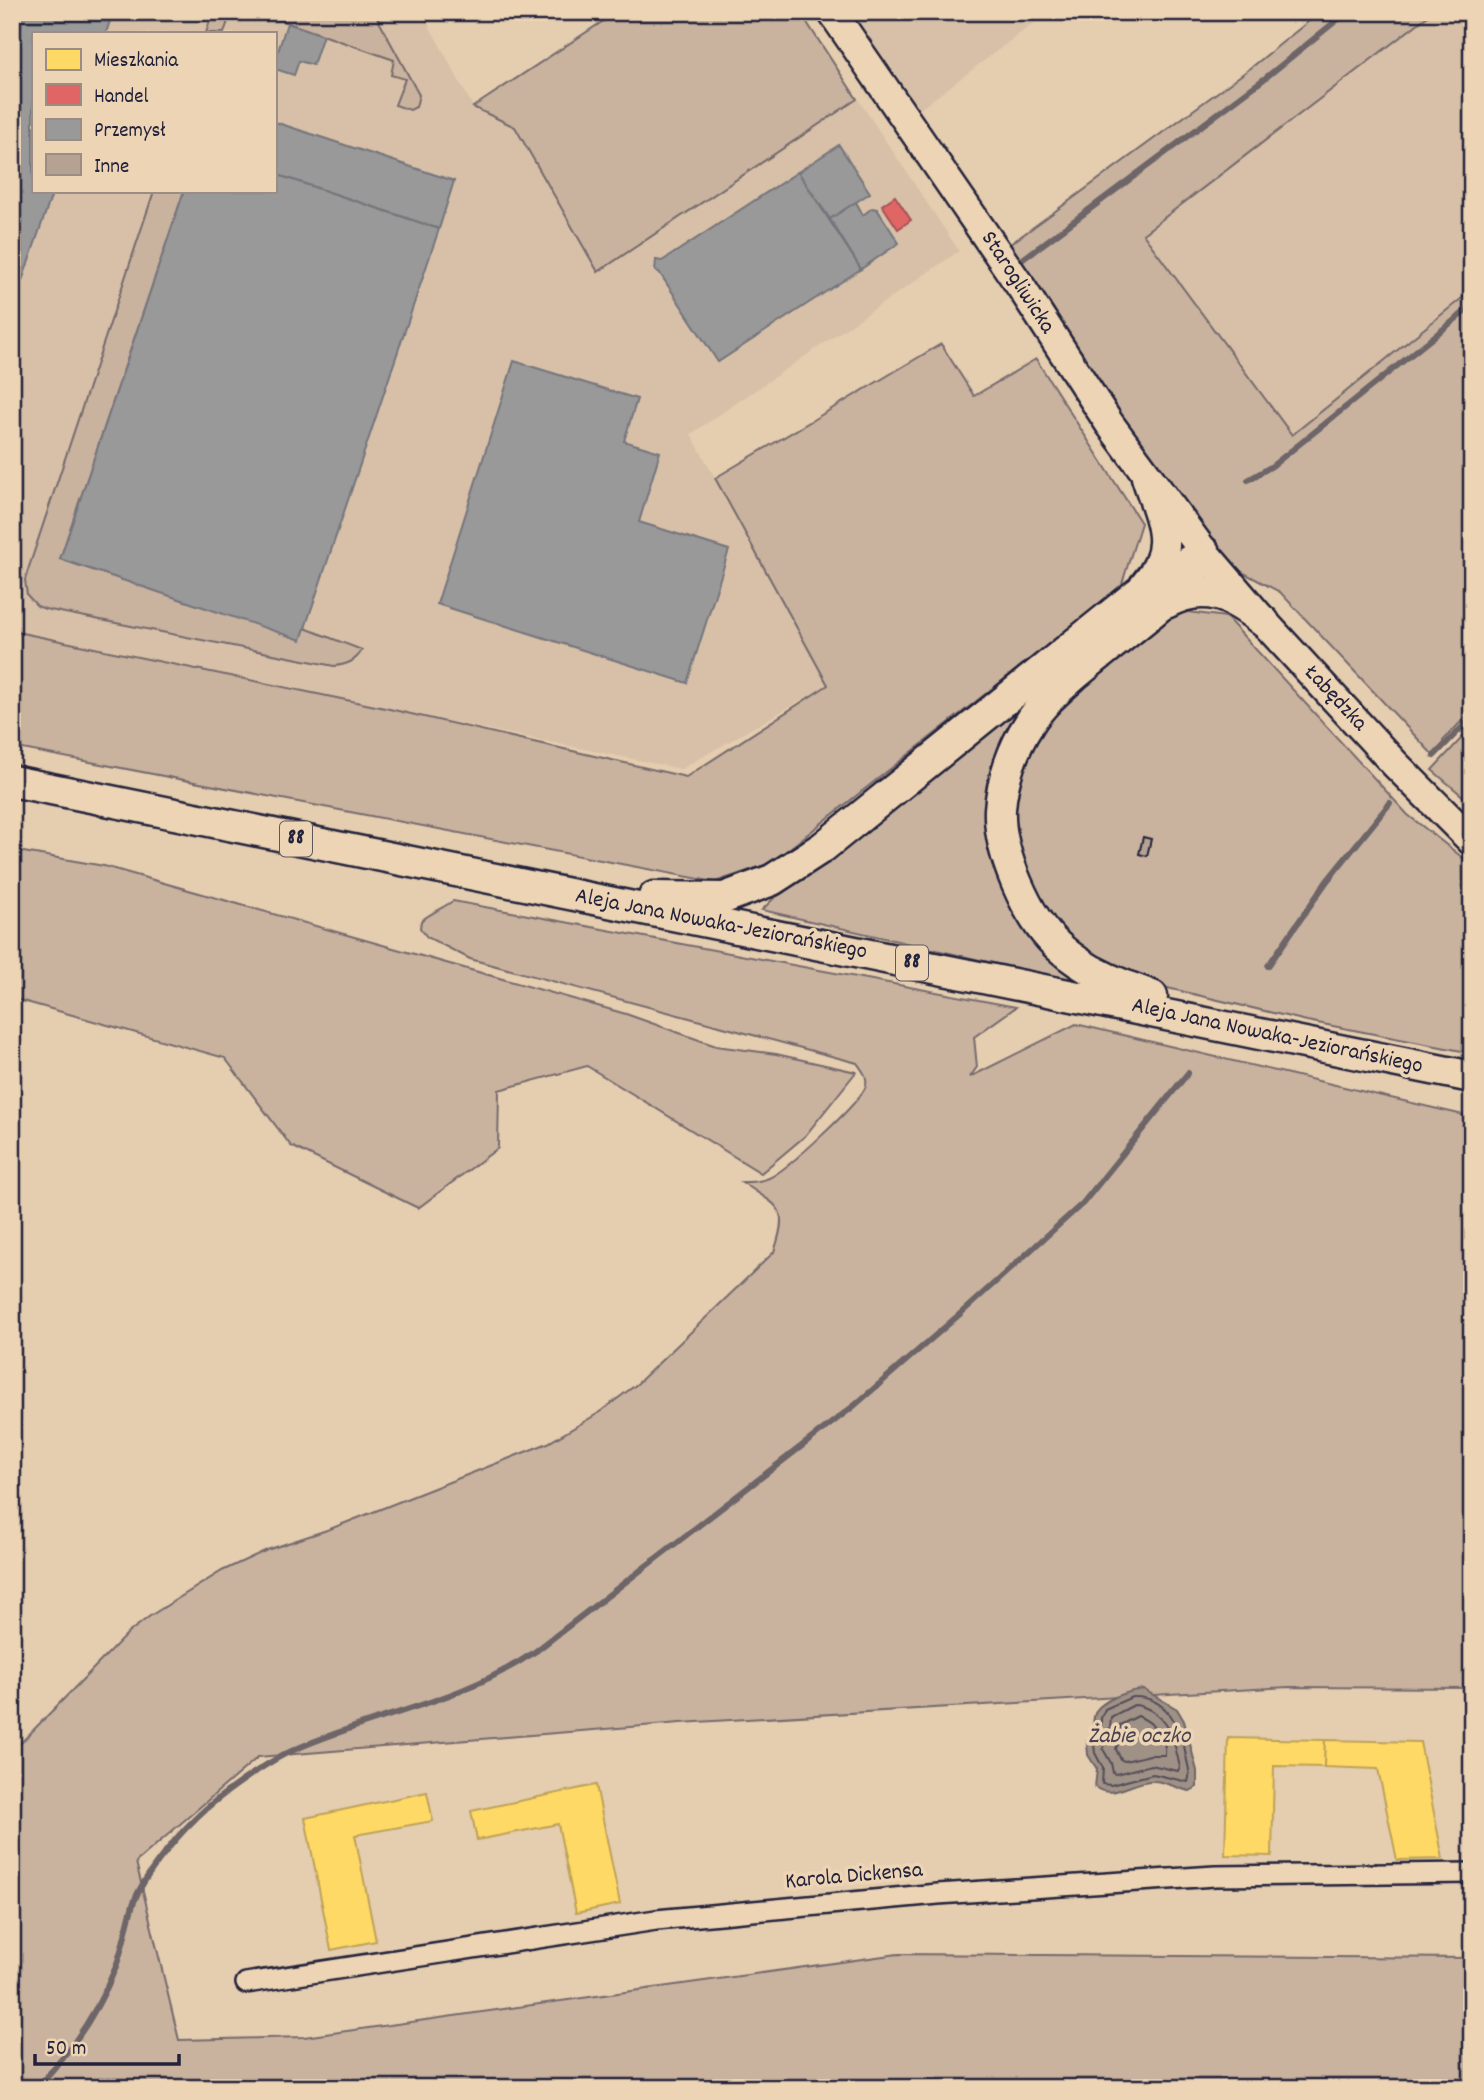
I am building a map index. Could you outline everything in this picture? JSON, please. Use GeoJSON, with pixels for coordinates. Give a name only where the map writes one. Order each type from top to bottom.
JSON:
{"type":"FeatureCollection","features":[{"type":"Feature","properties":{"kind":"main road"},"geometry":{"type":"LineString","coordinates":[[1147,477],[1164,530],[1165,549],[1146,601],[1051,696],[1029,723],[1013,752],[1004,782],[1000,810],[1006,844],[1021,895],[1056,946],[1110,981],[1245,1030]]}},
{"type":"Feature","properties":{"kind":"main road"},"geometry":{"type":"LineString","coordinates":[[579,896],[724,898],[772,880],[823,847],[1146,601],[1204,552]]}},
{"type":"Feature","properties":{"kind":"main road"},"geometry":{"type":"LineString","coordinates":[[1146,601],[1197,592],[1218,594],[1239,603],[1264,622]]}},
{"type":"Feature","properties":{"kind":"main road","name":"Aleja Jana Nowaka-Jeziorańskiego"},"geometry":{"type":"LineString","coordinates":[[12,781],[1472,1077]]}},
{"type":"Feature","properties":{"kind":"street","name":"Starogliwicka"},"geometry":{"type":"LineString","coordinates":[[832,12],[1005,264],[1070,366],[1147,477],[1204,552]]}},
{"type":"Feature","properties":{"kind":"street","name":"Łabędzka"},"geometry":{"type":"LineString","coordinates":[[1204,552],[1264,622],[1395,764],[1472,841]]}},
{"type":"Feature","properties":{"kind":"street","name":"Karola Dickensa"},"geometry":{"type":"LineString","coordinates":[[246,1983],[656,1920],[938,1894],[1214,1875],[1472,1873]]}},
{"type":"Feature","properties":{"kind":"shaded area"},"geometry":{"type":"Polygon","coordinates":[[[12,12],[422,12],[473,107],[616,12],[800,12],[959,251],[691,434],[828,685],[681,769],[12,631],[12,12]]]}},
{"type":"Feature","properties":{"kind":"shaded area"},"geometry":{"type":"Polygon","coordinates":[[[213,12],[231,12],[224,32],[206,32],[213,12]]]}},
{"type":"Feature","properties":{"kind":"shaded area"},"geometry":{"type":"Polygon","coordinates":[[[257,12],[374,12],[419,95],[416,107],[410,110],[395,105],[405,79],[391,75],[394,60],[257,12]]]}},
{"type":"Feature","properties":{"kind":"shaded area"},"geometry":{"type":"Polygon","coordinates":[[[617,12],[800,12],[857,99],[598,272],[515,127],[473,107],[617,12]]]}},
{"type":"Feature","properties":{"kind":"shaded area"},"geometry":{"type":"Polygon","coordinates":[[[847,12],[1048,12],[919,110],[857,30],[847,12]]]}},
{"type":"Feature","properties":{"kind":"shaded area"},"geometry":{"type":"Polygon","coordinates":[[[1320,12],[1433,12],[1143,234],[1292,435],[1472,290],[1472,710],[1443,741],[1443,747],[1434,756],[1280,592],[1204,552],[998,253],[1252,67],[1320,12]]]}},
{"type":"Feature","properties":{"kind":"shaded area"},"geometry":{"type":"Polygon","coordinates":[[[1433,12],[1472,12],[1472,290],[1291,435],[1143,234],[1433,12]]]}},
{"type":"Feature","properties":{"kind":"shaded area"},"geometry":{"type":"Polygon","coordinates":[[[154,192],[184,192],[60,559],[300,639],[305,628],[362,650],[354,660],[334,666],[45,609],[37,606],[27,595],[25,580],[154,192]]]}},
{"type":"Feature","properties":{"kind":"shaded area"},"geometry":{"type":"Polygon","coordinates":[[[941,344],[974,396],[1036,359],[1141,523],[1121,587],[771,863],[715,882],[12,747],[12,631],[385,708],[686,777],[828,685],[715,478],[941,344]]]}},
{"type":"Feature","properties":{"kind":"shaded area"},"geometry":{"type":"Polygon","coordinates":[[[1180,611],[1226,617],[1408,815],[1472,865],[1472,1053],[1307,1021],[1138,981],[1079,952],[1043,911],[1018,850],[1014,803],[1022,766],[1046,720],[1142,630],[1180,611]]]}},
{"type":"Feature","properties":{"kind":"shaded area"},"geometry":{"type":"Polygon","coordinates":[[[1066,673],[994,799],[1072,975],[1067,979],[762,910],[773,899],[823,866],[976,738],[1066,673]]]}},
{"type":"Feature","properties":{"kind":"shaded area"},"geometry":{"type":"Polygon","coordinates":[[[1472,727],[1472,804],[1432,770],[1472,727]]]}},
{"type":"Feature","properties":{"kind":"shaded area"},"geometry":{"type":"Polygon","coordinates":[[[12,850],[104,866],[626,1014],[716,1046],[776,1054],[856,1072],[805,1136],[761,1173],[587,1066],[499,1090],[498,1148],[418,1208],[291,1146],[225,1058],[12,998],[12,850]]]}},
{"type":"Feature","properties":{"kind":"shaded area"},"geometry":{"type":"Polygon","coordinates":[[[453,901],[1016,1007],[974,1037],[977,1067],[970,1077],[1076,1024],[1472,1117],[1472,1688],[1289,1687],[680,1723],[258,1757],[136,1862],[179,2040],[304,2037],[898,1954],[1472,1958],[1472,2088],[12,2088],[12,1752],[128,1633],[222,1571],[267,1550],[330,1529],[548,1443],[597,1414],[637,1384],[774,1252],[781,1225],[778,1209],[742,1182],[762,1180],[778,1173],[836,1122],[865,1088],[866,1078],[857,1063],[470,959],[427,937],[420,928],[421,921],[453,901]]]}},
{"type":"Feature","properties":{"kind":"water","name":"Żabie oczko"},"geometry":{"type":"Polygon","coordinates":[[[1143,1689],[1177,1709],[1184,1721],[1197,1771],[1197,1787],[1190,1791],[1153,1781],[1109,1792],[1095,1787],[1097,1769],[1088,1755],[1087,1741],[1094,1733],[1095,1714],[1104,1703],[1115,1697],[1143,1689]]]}},
{"type":"Feature","properties":{"kind":"building: Mieszkania"},"geometry":{"type":"Polygon","coordinates":[[[1228,1738],[1325,1740],[1324,1767],[1274,1766],[1272,1856],[1225,1855],[1228,1738]]]}},
{"type":"Feature","properties":{"kind":"building: Mieszkania"},"geometry":{"type":"Polygon","coordinates":[[[1325,1740],[1420,1742],[1443,1859],[1397,1860],[1378,1769],[1324,1767],[1325,1740]]]}},
{"type":"Feature","properties":{"kind":"building: Mieszkania"},"geometry":{"type":"Polygon","coordinates":[[[1464,1740],[1472,1741],[1472,1769],[1465,1769],[1464,1740]]]}},
{"type":"Feature","properties":{"kind":"building: Mieszkania"},"geometry":{"type":"Polygon","coordinates":[[[596,1785],[620,1904],[576,1913],[558,1824],[477,1840],[471,1811],[596,1785]]]}},
{"type":"Feature","properties":{"kind":"building: Mieszkania"},"geometry":{"type":"Polygon","coordinates":[[[427,1792],[433,1821],[355,1835],[376,1941],[331,1950],[305,1818],[427,1792]]]}},
{"type":"Feature","properties":{"kind":"building: Handel"},"geometry":{"type":"Polygon","coordinates":[[[895,196],[911,220],[898,229],[882,205],[895,196]]]}},
{"type":"Feature","properties":{"kind":"building: Przemysł"},"geometry":{"type":"Polygon","coordinates":[[[12,12],[113,12],[106,32],[32,32],[32,192],[53,192],[12,310],[12,12]]]}},
{"type":"Feature","properties":{"kind":"building: Przemysł"},"geometry":{"type":"Polygon","coordinates":[[[287,23],[323,35],[313,65],[299,61],[294,75],[276,69],[276,58],[287,23]]]}},
{"type":"Feature","properties":{"kind":"building: Przemysł"},"geometry":{"type":"Polygon","coordinates":[[[276,122],[454,181],[439,229],[276,174],[276,122]]]}},
{"type":"Feature","properties":{"kind":"building: Przemysł"},"geometry":{"type":"Polygon","coordinates":[[[839,145],[870,193],[830,219],[798,172],[839,145]]]}},
{"type":"Feature","properties":{"kind":"building: Przemysł"},"geometry":{"type":"Polygon","coordinates":[[[798,172],[861,269],[718,362],[659,272],[655,271],[656,260],[662,261],[798,172]]]}},
{"type":"Feature","properties":{"kind":"building: Przemysł"},"geometry":{"type":"Polygon","coordinates":[[[276,174],[439,229],[301,640],[60,559],[184,192],[276,192],[276,174]]]}},
{"type":"Feature","properties":{"kind":"building: Przemysł"},"geometry":{"type":"Polygon","coordinates":[[[856,202],[863,215],[872,208],[877,209],[899,243],[861,269],[830,219],[856,202]]]}},
{"type":"Feature","properties":{"kind":"building: Przemysł"},"geometry":{"type":"Polygon","coordinates":[[[514,361],[637,399],[624,441],[660,452],[639,522],[729,550],[687,683],[437,604],[514,361]]]}},
{"type":"Feature","properties":{"kind":"building: Inne"},"geometry":{"type":"Polygon","coordinates":[[[1143,837],[1151,839],[1147,856],[1139,854],[1143,837]]]}},
{"type":"Feature","properties":{"kind":"waterway"},"geometry":{"type":"LineString","coordinates":[[1023,259],[1264,79],[1347,12]]}},
{"type":"Feature","properties":{"kind":"waterway"},"geometry":{"type":"LineString","coordinates":[[1248,480],[1272,466],[1472,306]]}},
{"type":"Feature","properties":{"kind":"waterway"},"geometry":{"type":"LineString","coordinates":[[1434,756],[1472,717]]}},
{"type":"Feature","properties":{"kind":"waterway"},"geometry":{"type":"LineString","coordinates":[[1268,966],[1327,881],[1390,803]]}},
{"type":"Feature","properties":{"kind":"waterway"},"geometry":{"type":"LineString","coordinates":[[36,2088],[71,2047],[100,2001],[118,1961],[132,1908],[142,1885],[169,1848],[205,1809],[285,1754],[478,1683],[536,1651],[855,1405],[960,1314],[1083,1203],[1188,1073]]}}]}
